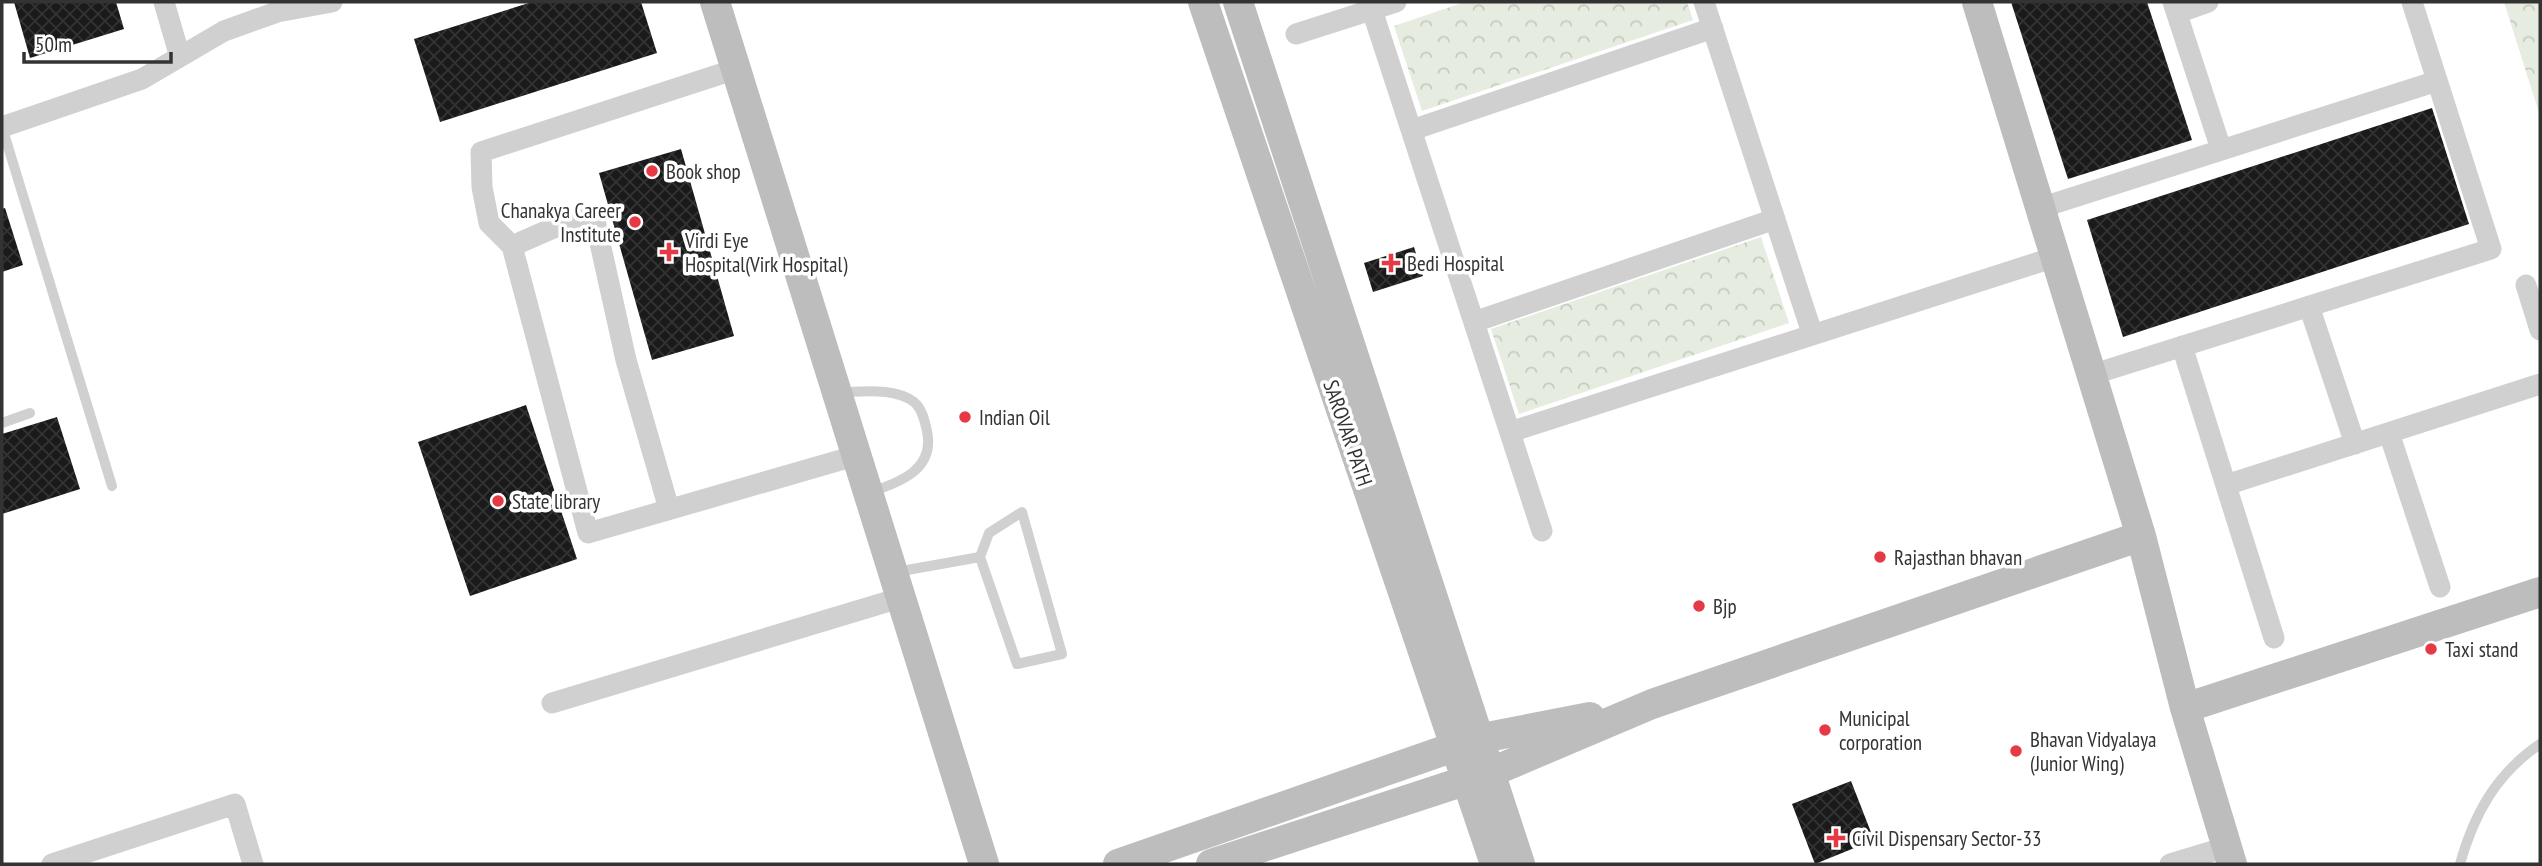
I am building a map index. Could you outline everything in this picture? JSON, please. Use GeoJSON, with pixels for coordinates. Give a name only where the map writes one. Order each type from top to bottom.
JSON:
{"type":"FeatureCollection","features":[{"type":"Feature","properties":{"kind":"street"},"geometry":{"type":"LineString","coordinates":[[164,2],[180,57]]}},
{"type":"Feature","properties":{"kind":"street"},"geometry":{"type":"LineString","coordinates":[[2,127],[142,79],[224,32],[277,12],[332,2]]}},
{"type":"Feature","properties":{"kind":"street"},"geometry":{"type":"LineString","coordinates":[[715,2],[899,584],[984,864]]}},
{"type":"Feature","properties":{"kind":"street","name":"SAROVAR PATH"},"geometry":{"type":"LineString","coordinates":[[1203,2],[1466,743]]}},
{"type":"Feature","properties":{"kind":"street","name":"SAROVAR PATH"},"geometry":{"type":"LineString","coordinates":[[1238,2],[1477,777],[1495,864]]}},
{"type":"Feature","properties":{"kind":"street"},"geometry":{"type":"LineString","coordinates":[[1296,34],[1396,2]]}},
{"type":"Feature","properties":{"kind":"street"},"geometry":{"type":"LineString","coordinates":[[1704,2],[1812,333]]}},
{"type":"Feature","properties":{"kind":"street"},"geometry":{"type":"LineString","coordinates":[[1977,2],[2141,536],[2185,708],[2229,856],[2170,864]]}},
{"type":"Feature","properties":{"kind":"street"},"geometry":{"type":"LineString","coordinates":[[2208,2],[2175,7],[2221,149]]}},
{"type":"Feature","properties":{"kind":"street"},"geometry":{"type":"LineString","coordinates":[[2091,375],[2491,249],[2412,2]]}},
{"type":"Feature","properties":{"kind":"street"},"geometry":{"type":"LineString","coordinates":[[1372,9],[1542,531]]}},
{"type":"Feature","properties":{"kind":"street"},"geometry":{"type":"LineString","coordinates":[[1412,130],[1713,29]]}},
{"type":"Feature","properties":{"kind":"street"},"geometry":{"type":"LineString","coordinates":[[736,69],[481,152],[482,187],[489,223],[512,246],[588,533],[858,455]]}},
{"type":"Feature","properties":{"kind":"street"},"geometry":{"type":"LineString","coordinates":[[2040,208],[2437,81]]}},
{"type":"Feature","properties":{"kind":"street"},"geometry":{"type":"LineString","coordinates":[[512,246],[551,229],[594,216],[626,360],[669,509]]}},
{"type":"Feature","properties":{"kind":"street"},"geometry":{"type":"LineString","coordinates":[[1474,322],[1775,219]]}},
{"type":"Feature","properties":{"kind":"street"},"geometry":{"type":"LineString","coordinates":[[1510,432],[2055,257]]}},
{"type":"Feature","properties":{"kind":"street"},"geometry":{"type":"LineString","coordinates":[[2526,285],[2540,330]]}},
{"type":"Feature","properties":{"kind":"street"},"geometry":{"type":"LineString","coordinates":[[2309,306],[2355,444]]}},
{"type":"Feature","properties":{"kind":"street"},"geometry":{"type":"LineString","coordinates":[[2182,346],[2274,638]]}},
{"type":"Feature","properties":{"kind":"street"},"geometry":{"type":"LineString","coordinates":[[2226,485],[2540,384]]}},
{"type":"Feature","properties":{"kind":"street"},"geometry":{"type":"LineString","coordinates":[[2389,433],[2440,587]]}},
{"type":"Feature","properties":{"kind":"street"},"geometry":{"type":"LineString","coordinates":[[1211,864],[1477,777],[1652,705],[2141,536]]}},
{"type":"Feature","properties":{"kind":"street"},"geometry":{"type":"LineString","coordinates":[[552,704],[899,584]]}},
{"type":"Feature","properties":{"kind":"street"},"geometry":{"type":"LineString","coordinates":[[2185,708],[2540,592]]}},
{"type":"Feature","properties":{"kind":"street"},"geometry":{"type":"LineString","coordinates":[[1118,864],[1466,743],[1652,705]]}},
{"type":"Feature","properties":{"kind":"street","name":"SAROVAR PATH"},"geometry":{"type":"LineString","coordinates":[[1477,777],[1520,864]]}},
{"type":"Feature","properties":{"kind":"street"},"geometry":{"type":"LineString","coordinates":[[52,864],[234,804],[253,864]]}},
{"type":"Feature","properties":{"kind":"lane"},"geometry":{"type":"LineString","coordinates":[[2,127],[112,486]]}},
{"type":"Feature","properties":{"kind":"lane"},"geometry":{"type":"LineString","coordinates":[[839,392],[898,394],[915,402],[925,420],[930,445],[926,458],[914,473],[870,492]]}},
{"type":"Feature","properties":{"kind":"lane"},"geometry":{"type":"LineString","coordinates":[[2,423],[30,413]]}},
{"type":"Feature","properties":{"kind":"lane"},"geometry":{"type":"LineString","coordinates":[[1022,512],[1062,654],[1017,664],[980,557],[989,533],[1022,512]]}},
{"type":"Feature","properties":{"kind":"lane"},"geometry":{"type":"LineString","coordinates":[[899,584],[980,557]]}},
{"type":"Feature","properties":{"kind":"lane"},"geometry":{"type":"LineString","coordinates":[[2460,864],[2469,832],[2485,798],[2520,759],[2540,744]]}},
{"type":"Feature","properties":{"kind":"green space"},"geometry":{"type":"Polygon","coordinates":[[[1465,2],[1687,2],[1693,20],[1422,111],[1394,26],[1465,2]]]}},
{"type":"Feature","properties":{"kind":"green space"},"geometry":{"type":"Polygon","coordinates":[[[2504,2],[2540,2],[2540,116],[2504,2]]]}},
{"type":"Feature","properties":{"kind":"green space"},"geometry":{"type":"Polygon","coordinates":[[[1761,237],[1789,323],[1519,414],[1491,329],[1761,237]]]}},
{"type":"Feature","properties":{"kind":"building"},"geometry":{"type":"Polygon","coordinates":[[[14,2],[116,2],[124,29],[30,58],[14,2]]]}},
{"type":"Feature","properties":{"kind":"building"},"geometry":{"type":"Polygon","coordinates":[[[532,2],[641,2],[657,53],[440,122],[414,39],[532,2]]]}},
{"type":"Feature","properties":{"kind":"building"},"geometry":{"type":"Polygon","coordinates":[[[2011,2],[2147,2],[2192,140],[2068,179],[2011,2]]]}},
{"type":"Feature","properties":{"kind":"building"},"geometry":{"type":"Polygon","coordinates":[[[2432,108],[2469,224],[2123,337],[2087,220],[2432,108]]]}},
{"type":"Feature","properties":{"kind":"building"},"geometry":{"type":"Polygon","coordinates":[[[681,149],[734,336],[652,360],[599,173],[681,149]]]}},
{"type":"Feature","properties":{"kind":"building"},"geometry":{"type":"Polygon","coordinates":[[[5,208],[23,265],[2,272],[2,209],[5,208]]]}},
{"type":"Feature","properties":{"kind":"building"},"geometry":{"type":"Polygon","coordinates":[[[1414,247],[1423,276],[1373,292],[1364,263],[1414,247]]]}},
{"type":"Feature","properties":{"kind":"building","name":"State library"},"geometry":{"type":"Polygon","coordinates":[[[526,405],[577,559],[470,596],[418,442],[526,405]]]}},
{"type":"Feature","properties":{"kind":"building"},"geometry":{"type":"Polygon","coordinates":[[[57,417],[80,489],[2,514],[2,434],[57,417]]]}},
{"type":"Feature","properties":{"kind":"building"},"geometry":{"type":"Polygon","coordinates":[[[1851,781],[1874,840],[1815,864],[1792,804],[1851,781]]]}},
{"type":"Feature","properties":{"kind":"place","name":"Book shop"},"geometry":{"type":"Point","coordinates":[652,171]}},
{"type":"Feature","properties":{"kind":"place","name":"Chanakya Career Institute"},"geometry":{"type":"Point","coordinates":[635,222]}},
{"type":"Feature","properties":{"kind":"place","name":"Virdi Eye Hospital(Virk Hospital)"},"geometry":{"type":"Point","coordinates":[669,252]}},
{"type":"Feature","properties":{"kind":"place","name":"Bedi Hospital"},"geometry":{"type":"Point","coordinates":[1391,263]}},
{"type":"Feature","properties":{"kind":"place","name":"Indian Oil"},"geometry":{"type":"Point","coordinates":[965,417]}},
{"type":"Feature","properties":{"kind":"place","name":"State library"},"geometry":{"type":"Point","coordinates":[498,501]}},
{"type":"Feature","properties":{"kind":"place","name":"Rajasthan bhavan"},"geometry":{"type":"Point","coordinates":[1880,557]}},
{"type":"Feature","properties":{"kind":"place","name":"Bjp"},"geometry":{"type":"Point","coordinates":[1699,606]}},
{"type":"Feature","properties":{"kind":"place","name":"Taxi stand"},"geometry":{"type":"Point","coordinates":[2431,649]}},
{"type":"Feature","properties":{"kind":"place","name":"Municipal corporation"},"geometry":{"type":"Point","coordinates":[1825,730]}},
{"type":"Feature","properties":{"kind":"place","name":"Bhavan Vidyalaya (Junior Wing)"},"geometry":{"type":"Point","coordinates":[2016,751]}},
{"type":"Feature","properties":{"kind":"place","name":"Civil Dispensary Sector-33"},"geometry":{"type":"Point","coordinates":[1836,838]}}]}
